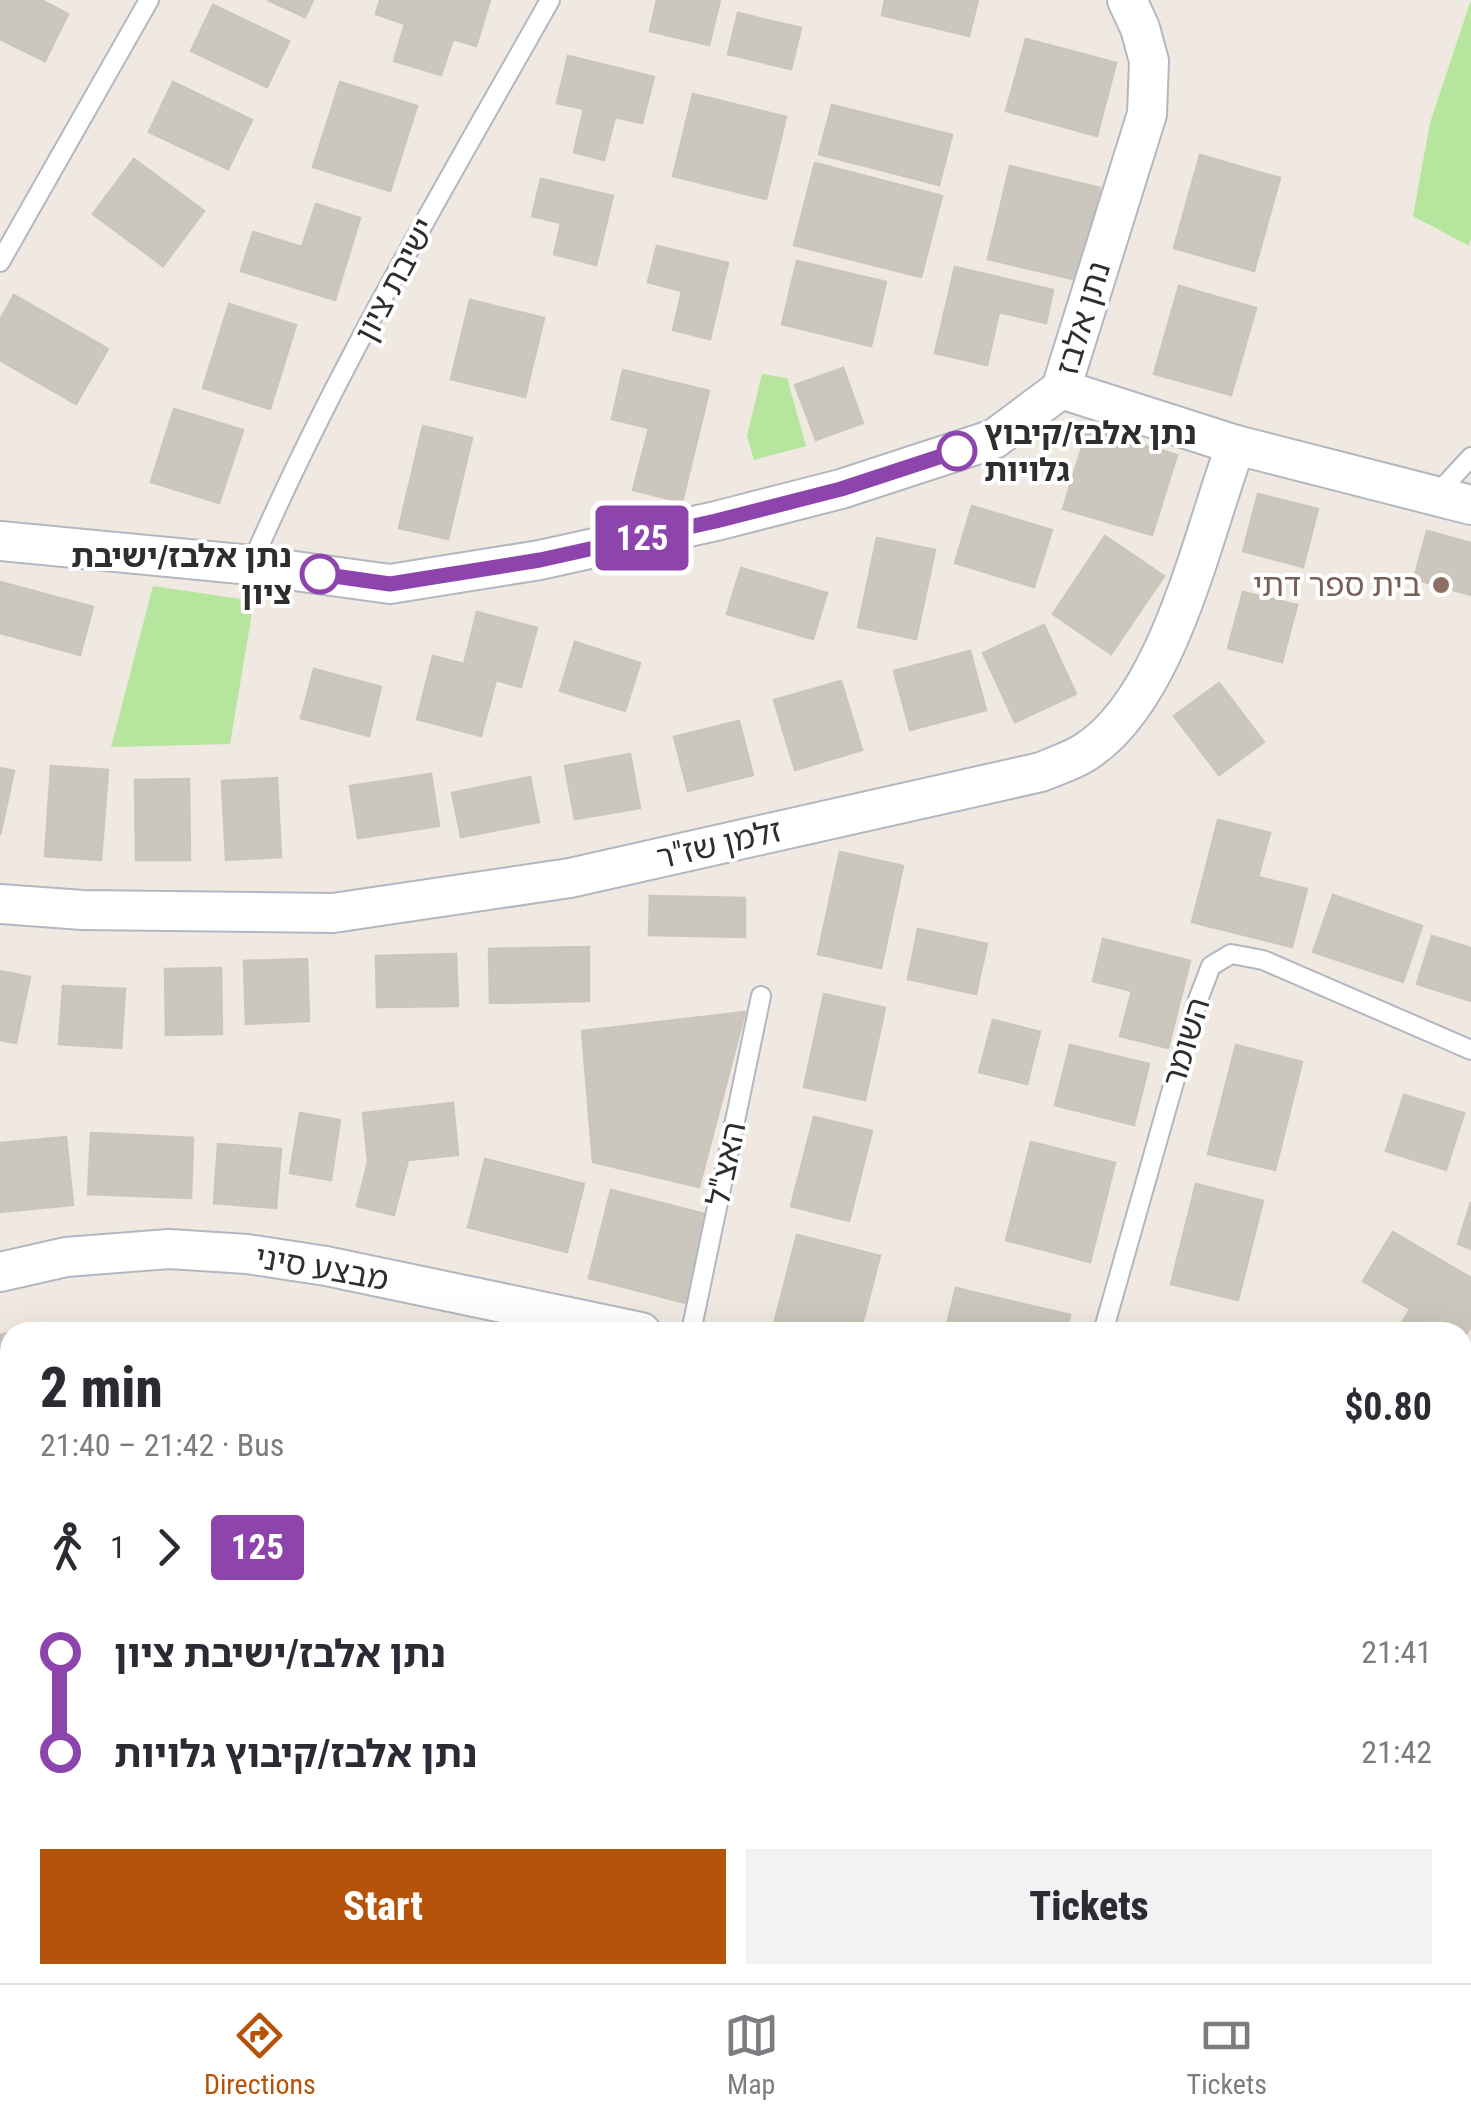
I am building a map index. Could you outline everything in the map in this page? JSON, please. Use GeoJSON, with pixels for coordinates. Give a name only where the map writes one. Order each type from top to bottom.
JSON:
{"type":"FeatureCollection","features":[{"type":"Feature","properties":{"kind":"street","name":"נתן אלבז"},"geometry":{"type":"LineString","coordinates":[[0,541],[251,565],[390,584],[540,560],[716,521],[841,489],[994,439],[1060,390],[1147,114],[1149,61],[1127,0]]}},
{"type":"Feature","properties":{"kind":"street"},"geometry":{"type":"LineString","coordinates":[[1060,390],[1236,445],[1453,501]]}},
{"type":"Feature","properties":{"kind":"street","name":"זלמן שז\"ר"},"geometry":{"type":"LineString","coordinates":[[0,904],[83,910],[333,913],[570,878],[1041,772],[1085,752],[1120,720],[1148,682],[1179,615],[1236,445]]}},
{"type":"Feature","properties":{"kind":"street","name":"מבצע סיני"},"geometry":{"type":"LineString","coordinates":[[0,1272],[66,1257],[169,1248],[247,1254],[326,1266],[594,1322]]}},
{"type":"Feature","properties":{"kind":"lane"},"geometry":{"type":"LineString","coordinates":[[0,262],[149,0]]}},
{"type":"Feature","properties":{"kind":"lane","name":"ישיבת ציון"},"geometry":{"type":"LineString","coordinates":[[251,565],[278,501],[416,238],[550,0]]}},
{"type":"Feature","properties":{"kind":"lane"},"geometry":{"type":"LineString","coordinates":[[1453,501],[1471,457]]}},
{"type":"Feature","properties":{"kind":"lane","name":"השומר"},"geometry":{"type":"LineString","coordinates":[[1106,1322],[1196,1005],[1211,966],[1232,954],[1263,960],[1471,1050]]}},
{"type":"Feature","properties":{"kind":"lane","name":"האצ\"ל"},"geometry":{"type":"LineString","coordinates":[[693,1322],[761,996]]}},
{"type":"Feature","properties":{"kind":"green space"},"geometry":{"type":"Polygon","coordinates":[[[1471,0],[1469,246],[1413,216],[1430,123],[1471,0]]]}},
{"type":"Feature","properties":{"kind":"green space"},"geometry":{"type":"Polygon","coordinates":[[[762,374],[787,378],[806,446],[754,460],[747,436],[762,374]]]}},
{"type":"Feature","properties":{"kind":"green space"},"geometry":{"type":"Polygon","coordinates":[[[153,586],[254,601],[230,744],[111,747],[153,586]]]}},
{"type":"Feature","properties":{"kind":"building"},"geometry":{"type":"Polygon","coordinates":[[[0,0],[41,0],[68,14],[45,61],[0,39],[0,0]]]}},
{"type":"Feature","properties":{"kind":"building"},"geometry":{"type":"Polygon","coordinates":[[[268,0],[313,0],[305,17],[268,0]]]}},
{"type":"Feature","properties":{"kind":"building"},"geometry":{"type":"Polygon","coordinates":[[[380,0],[490,0],[476,46],[453,39],[441,75],[394,61],[405,24],[376,14],[380,0]]]}},
{"type":"Feature","properties":{"kind":"building"},"geometry":{"type":"Polygon","coordinates":[[[657,0],[720,0],[709,45],[650,31],[657,0]]]}},
{"type":"Feature","properties":{"kind":"building"},"geometry":{"type":"Polygon","coordinates":[[[885,0],[978,0],[969,36],[882,15],[885,0]]]}},
{"type":"Feature","properties":{"kind":"building"},"geometry":{"type":"Polygon","coordinates":[[[213,5],[289,41],[267,87],[191,51],[213,5]]]}},
{"type":"Feature","properties":{"kind":"building"},"geometry":{"type":"Polygon","coordinates":[[[738,13],[801,28],[791,69],[728,54],[738,13]]]}},
{"type":"Feature","properties":{"kind":"building"},"geometry":{"type":"Polygon","coordinates":[[[1026,39],[1116,63],[1097,136],[1006,111],[1026,39]]]}},
{"type":"Feature","properties":{"kind":"building"},"geometry":{"type":"Polygon","coordinates":[[[568,56],[654,77],[642,123],[615,117],[604,160],[574,152],[584,109],[557,103],[568,56]]]}},
{"type":"Feature","properties":{"kind":"building"},"geometry":{"type":"Polygon","coordinates":[[[173,82],[252,120],[228,169],[149,132],[173,82]]]}},
{"type":"Feature","properties":{"kind":"building"},"geometry":{"type":"Polygon","coordinates":[[[340,82],[417,106],[390,191],[313,167],[340,82]]]}},
{"type":"Feature","properties":{"kind":"building"},"geometry":{"type":"Polygon","coordinates":[[[693,94],[786,117],[766,199],[673,176],[693,94]]]}},
{"type":"Feature","properties":{"kind":"building"},"geometry":{"type":"Polygon","coordinates":[[[832,105],[952,135],[939,185],[819,154],[832,105]]]}},
{"type":"Feature","properties":{"kind":"building"},"geometry":{"type":"Polygon","coordinates":[[[1200,155],[1280,178],[1254,271],[1174,248],[1200,155]]]}},
{"type":"Feature","properties":{"kind":"building"},"geometry":{"type":"Polygon","coordinates":[[[134,159],[204,211],[163,266],[93,214],[134,159]]]}},
{"type":"Feature","properties":{"kind":"building"},"geometry":{"type":"Polygon","coordinates":[[[815,163],[942,196],[921,277],[794,245],[815,163]]]}},
{"type":"Feature","properties":{"kind":"building"},"geometry":{"type":"Polygon","coordinates":[[[1010,166],[1100,188],[1077,280],[988,259],[1010,166]]]}},
{"type":"Feature","properties":{"kind":"building"},"geometry":{"type":"Polygon","coordinates":[[[541,179],[613,196],[596,265],[554,254],[561,223],[532,216],[541,179]]]}},
{"type":"Feature","properties":{"kind":"building"},"geometry":{"type":"Polygon","coordinates":[[[316,204],[360,218],[335,300],[241,271],[253,232],[302,247],[316,204]]]}},
{"type":"Feature","properties":{"kind":"building"},"geometry":{"type":"Polygon","coordinates":[[[657,246],[728,263],[710,339],[673,330],[682,291],[648,282],[657,246]]]}},
{"type":"Feature","properties":{"kind":"building"},"geometry":{"type":"Polygon","coordinates":[[[797,261],[886,282],[871,346],[782,324],[797,261]]]}},
{"type":"Feature","properties":{"kind":"building"},"geometry":{"type":"Polygon","coordinates":[[[955,267],[1053,290],[1046,323],[999,312],[987,365],[935,353],[955,267]]]}},
{"type":"Feature","properties":{"kind":"building"},"geometry":{"type":"Polygon","coordinates":[[[1179,286],[1256,308],[1231,395],[1154,374],[1179,286]]]}},
{"type":"Feature","properties":{"kind":"building"},"geometry":{"type":"Polygon","coordinates":[[[14,295],[108,349],[76,404],[0,360],[0,320],[14,295]]]}},
{"type":"Feature","properties":{"kind":"building"},"geometry":{"type":"Polygon","coordinates":[[[470,300],[544,318],[525,397],[451,379],[470,300]]]}},
{"type":"Feature","properties":{"kind":"building"},"geometry":{"type":"Polygon","coordinates":[[[229,304],[296,325],[270,409],[203,388],[229,304]]]}},
{"type":"Feature","properties":{"kind":"building"},"geometry":{"type":"Polygon","coordinates":[[[843,368],[863,423],[816,440],[795,385],[843,368]]]}},
{"type":"Feature","properties":{"kind":"building"},"geometry":{"type":"Polygon","coordinates":[[[623,370],[709,391],[682,502],[633,490],[649,428],[612,419],[623,370]]]}},
{"type":"Feature","properties":{"kind":"building"},"geometry":{"type":"Polygon","coordinates":[[[174,409],[243,430],[219,503],[151,482],[174,409]]]}},
{"type":"Feature","properties":{"kind":"building"},"geometry":{"type":"Polygon","coordinates":[[[423,426],[472,438],[448,539],[399,528],[423,426]]]}},
{"type":"Feature","properties":{"kind":"building"},"geometry":{"type":"Polygon","coordinates":[[[1088,428],[1177,455],[1152,535],[1063,509],[1088,428]]]}},
{"type":"Feature","properties":{"kind":"building"},"geometry":{"type":"Polygon","coordinates":[[[1258,494],[1318,509],[1303,567],[1243,551],[1258,494]]]}},
{"type":"Feature","properties":{"kind":"building"},"geometry":{"type":"Polygon","coordinates":[[[972,506],[1052,530],[1034,587],[955,563],[972,506]]]}},
{"type":"Feature","properties":{"kind":"building"},"geometry":{"type":"Polygon","coordinates":[[[1427,531],[1471,543],[1471,595],[1414,579],[1427,531]]]}},
{"type":"Feature","properties":{"kind":"building"},"geometry":{"type":"Polygon","coordinates":[[[1105,536],[1164,576],[1111,654],[1053,614],[1105,536]]]}},
{"type":"Feature","properties":{"kind":"building"},"geometry":{"type":"Polygon","coordinates":[[[877,538],[935,550],[916,639],[858,627],[877,538]]]}},
{"type":"Feature","properties":{"kind":"building"},"geometry":{"type":"Polygon","coordinates":[[[741,568],[827,593],[813,639],[727,614],[741,568]]]}},
{"type":"Feature","properties":{"kind":"building"},"geometry":{"type":"Polygon","coordinates":[[[0,582],[93,607],[80,655],[0,633],[0,582]]]}},
{"type":"Feature","properties":{"kind":"building"},"geometry":{"type":"Polygon","coordinates":[[[1243,592],[1297,605],[1282,662],[1228,648],[1243,592]]]}},
{"type":"Feature","properties":{"kind":"building"},"geometry":{"type":"Polygon","coordinates":[[[477,612],[537,628],[521,687],[496,680],[481,736],[417,719],[433,656],[464,664],[477,612]]]}},
{"type":"Feature","properties":{"kind":"building"},"geometry":{"type":"Polygon","coordinates":[[[1044,625],[1076,694],[1015,722],[983,653],[1044,625]]]}},
{"type":"Feature","properties":{"kind":"building"},"geometry":{"type":"Polygon","coordinates":[[[575,642],[640,663],[625,711],[560,691],[575,642]]]}},
{"type":"Feature","properties":{"kind":"building"},"geometry":{"type":"Polygon","coordinates":[[[970,651],[986,710],[910,730],[894,671],[970,651]]]}},
{"type":"Feature","properties":{"kind":"building"},"geometry":{"type":"Polygon","coordinates":[[[314,669],[381,687],[369,736],[301,718],[314,669]]]}},
{"type":"Feature","properties":{"kind":"building"},"geometry":{"type":"Polygon","coordinates":[[[841,681],[862,750],[795,770],[774,700],[841,681]]]}},
{"type":"Feature","properties":{"kind":"building"},"geometry":{"type":"Polygon","coordinates":[[[1219,683],[1264,742],[1219,775],[1174,716],[1219,683]]]}},
{"type":"Feature","properties":{"kind":"building"},"geometry":{"type":"Polygon","coordinates":[[[739,721],[753,775],[688,791],[674,737],[739,721]]]}},
{"type":"Feature","properties":{"kind":"building"},"geometry":{"type":"Polygon","coordinates":[[[630,754],[640,808],[575,819],[565,766],[630,754]]]}},
{"type":"Feature","properties":{"kind":"building"},"geometry":{"type":"Polygon","coordinates":[[[51,766],[108,770],[101,860],[45,856],[51,766]]]}},
{"type":"Feature","properties":{"kind":"building"},"geometry":{"type":"Polygon","coordinates":[[[0,768],[14,771],[0,835],[0,768]]]}},
{"type":"Feature","properties":{"kind":"building"},"geometry":{"type":"Polygon","coordinates":[[[431,774],[439,826],[358,838],[350,786],[431,774]]]}},
{"type":"Feature","properties":{"kind":"building"},"geometry":{"type":"Polygon","coordinates":[[[530,777],[539,822],[461,837],[452,793],[530,777]]]}},
{"type":"Feature","properties":{"kind":"building"},"geometry":{"type":"Polygon","coordinates":[[[277,778],[281,857],[226,860],[222,781],[277,778]]]}},
{"type":"Feature","properties":{"kind":"building"},"geometry":{"type":"Polygon","coordinates":[[[189,779],[190,860],[136,860],[135,780],[189,779]]]}},
{"type":"Feature","properties":{"kind":"building"},"geometry":{"type":"Polygon","coordinates":[[[1218,820],[1270,833],[1258,877],[1307,889],[1292,947],[1192,922],[1218,820]]]}},
{"type":"Feature","properties":{"kind":"building"},"geometry":{"type":"Polygon","coordinates":[[[840,852],[903,866],[881,968],[818,954],[840,852]]]}},
{"type":"Feature","properties":{"kind":"building"},"geometry":{"type":"Polygon","coordinates":[[[1333,895],[1422,926],[1403,982],[1313,952],[1333,895]]]}},
{"type":"Feature","properties":{"kind":"building"},"geometry":{"type":"Polygon","coordinates":[[[650,896],[745,898],[745,937],[649,935],[650,896]]]}},
{"type":"Feature","properties":{"kind":"building"},"geometry":{"type":"Polygon","coordinates":[[[918,929],[987,944],[976,994],[908,979],[918,929]]]}},
{"type":"Feature","properties":{"kind":"building"},"geometry":{"type":"Polygon","coordinates":[[[1432,936],[1471,948],[1471,1001],[1417,984],[1432,936]]]}},
{"type":"Feature","properties":{"kind":"building"},"geometry":{"type":"Polygon","coordinates":[[[1103,939],[1190,961],[1168,1048],[1120,1036],[1132,991],[1093,981],[1103,939]]]}},
{"type":"Feature","properties":{"kind":"building"},"geometry":{"type":"Polygon","coordinates":[[[589,947],[589,1001],[490,1003],[489,949],[589,947]]]}},
{"type":"Feature","properties":{"kind":"building"},"geometry":{"type":"Polygon","coordinates":[[[456,954],[458,1006],[377,1007],[376,956],[456,954]]]}},
{"type":"Feature","properties":{"kind":"building"},"geometry":{"type":"Polygon","coordinates":[[[307,959],[309,1021],[246,1024],[244,961],[307,959]]]}},
{"type":"Feature","properties":{"kind":"building"},"geometry":{"type":"Polygon","coordinates":[[[221,968],[222,1034],[166,1035],[165,969],[221,968]]]}},
{"type":"Feature","properties":{"kind":"building"},"geometry":{"type":"Polygon","coordinates":[[[0,971],[30,977],[16,1043],[0,1040],[0,971]]]}},
{"type":"Feature","properties":{"kind":"building"},"geometry":{"type":"Polygon","coordinates":[[[63,986],[125,989],[121,1048],[59,1044],[63,986]]]}},
{"type":"Feature","properties":{"kind":"building"},"geometry":{"type":"Polygon","coordinates":[[[824,994],[885,1008],[865,1100],[804,1087],[824,994]]]}},
{"type":"Feature","properties":{"kind":"building"},"geometry":{"type":"Polygon","coordinates":[[[745,1012],[699,1187],[593,1162],[582,1031],[745,1012]]]}},
{"type":"Feature","properties":{"kind":"building"},"geometry":{"type":"Polygon","coordinates":[[[993,1020],[1040,1032],[1027,1084],[979,1072],[993,1020]]]}},
{"type":"Feature","properties":{"kind":"building"},"geometry":{"type":"Polygon","coordinates":[[[1070,1045],[1149,1064],[1134,1125],[1055,1105],[1070,1045]]]}},
{"type":"Feature","properties":{"kind":"building"},"geometry":{"type":"Polygon","coordinates":[[[1236,1045],[1302,1062],[1275,1170],[1208,1154],[1236,1045]]]}},
{"type":"Feature","properties":{"kind":"building"},"geometry":{"type":"Polygon","coordinates":[[[1404,1095],[1464,1113],[1446,1170],[1386,1151],[1404,1095]]]}},
{"type":"Feature","properties":{"kind":"building"},"geometry":{"type":"Polygon","coordinates":[[[453,1103],[458,1155],[408,1160],[394,1215],[357,1206],[368,1162],[363,1113],[453,1103]]]}},
{"type":"Feature","properties":{"kind":"building"},"geometry":{"type":"Polygon","coordinates":[[[300,1113],[340,1120],[331,1180],[290,1173],[300,1113]]]}},
{"type":"Feature","properties":{"kind":"building"},"geometry":{"type":"Polygon","coordinates":[[[814,1117],[872,1131],[849,1221],[791,1206],[814,1117]]]}},
{"type":"Feature","properties":{"kind":"building"},"geometry":{"type":"Polygon","coordinates":[[[91,1133],[193,1138],[191,1198],[88,1194],[91,1133]]]}},
{"type":"Feature","properties":{"kind":"building"},"geometry":{"type":"Polygon","coordinates":[[[66,1137],[73,1205],[0,1212],[0,1143],[66,1137]]]}},
{"type":"Feature","properties":{"kind":"building"},"geometry":{"type":"Polygon","coordinates":[[[1031,1142],[1115,1163],[1090,1262],[1006,1240],[1031,1142]]]}},
{"type":"Feature","properties":{"kind":"building"},"geometry":{"type":"Polygon","coordinates":[[[218,1144],[281,1149],[276,1208],[214,1203],[218,1144]]]}},
{"type":"Feature","properties":{"kind":"building"},"geometry":{"type":"Polygon","coordinates":[[[485,1159],[584,1184],[567,1252],[468,1227],[485,1159]]]}},
{"type":"Feature","properties":{"kind":"building"},"geometry":{"type":"Polygon","coordinates":[[[1196,1184],[1263,1201],[1238,1300],[1171,1284],[1196,1184]]]}},
{"type":"Feature","properties":{"kind":"building"},"geometry":{"type":"Polygon","coordinates":[[[611,1190],[708,1215],[686,1303],[589,1278],[611,1190]]]}},
{"type":"Feature","properties":{"kind":"building"},"geometry":{"type":"Polygon","coordinates":[[[1471,1202],[1471,1249],[1458,1244],[1471,1202]]]}},
{"type":"Feature","properties":{"kind":"building"},"geometry":{"type":"Polygon","coordinates":[[[1393,1232],[1471,1278],[1471,1322],[1403,1322],[1410,1309],[1363,1281],[1393,1232]]]}},
{"type":"Feature","properties":{"kind":"building"},"geometry":{"type":"Polygon","coordinates":[[[797,1235],[880,1256],[863,1322],[775,1322],[797,1235]]]}},
{"type":"Feature","properties":{"kind":"building"},"geometry":{"type":"Polygon","coordinates":[[[956,1288],[1070,1315],[1068,1322],[948,1322],[956,1288]]]}},
{"type":"Feature","properties":{"kind":"bus line","name":"125"},"geometry":{"type":"LineString","coordinates":[[320,574],[390,584],[540,560],[841,489],[957,451]]}},
{"type":"Feature","properties":{"kind":"place","name":"נתן אלבז/קיבוץ גלויות"},"geometry":{"type":"Point","coordinates":[957,451]}},
{"type":"Feature","properties":{"kind":"place","name":"נתן אלבז/ישיבת ציון"},"geometry":{"type":"Point","coordinates":[320,574]}},
{"type":"Feature","properties":{"kind":"place","name":"בית ספר דתי"},"geometry":{"type":"Point","coordinates":[1441,585]}}]}
